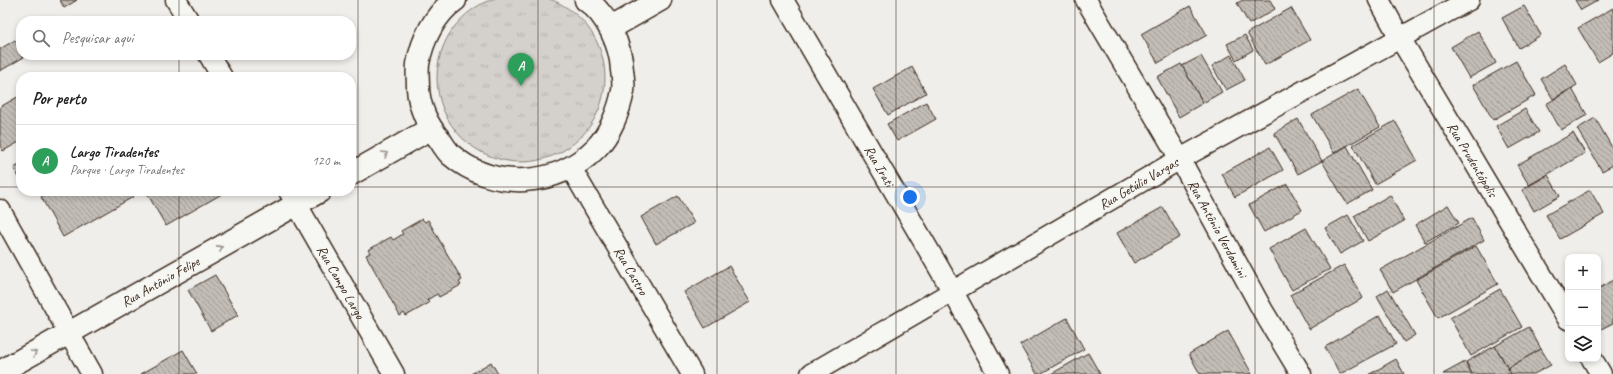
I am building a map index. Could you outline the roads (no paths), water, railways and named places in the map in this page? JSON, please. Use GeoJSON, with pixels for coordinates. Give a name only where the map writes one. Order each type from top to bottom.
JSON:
{"type":"FeatureCollection","features":[{"type":"Feature","properties":{"kind":"street"},"geometry":{"type":"LineString","coordinates":[[176,0],[186,16]]}},
{"type":"Feature","properties":{"kind":"street"},"geometry":{"type":"LineString","coordinates":[[455,0],[447,6],[427,33],[418,64],[419,98],[430,129],[450,154],[477,172],[509,181],[541,179],[571,168],[597,148],[614,121],[623,90],[622,58],[610,28],[591,3],[586,0]]}},
{"type":"Feature","properties":{"kind":"street"},"geometry":{"type":"LineString","coordinates":[[610,28],[660,0]]}},
{"type":"Feature","properties":{"kind":"street","name":"Rua Irati"},"geometry":{"type":"LineString","coordinates":[[783,0],[953,292],[998,374]]}},
{"type":"Feature","properties":{"kind":"street","name":"Rua Antônio Verdamini"},"geometry":{"type":"LineString","coordinates":[[1086,0],[1180,159],[1263,311],[1301,374]]}},
{"type":"Feature","properties":{"kind":"street","name":"Rua Prudentópolis"},"geometry":{"type":"LineString","coordinates":[[1379,0],[1400,38],[1565,314]]}},
{"type":"Feature","properties":{"kind":"street","name":"Rua Getúlio Vargas"},"geometry":{"type":"LineString","coordinates":[[811,374],[1180,159],[1469,0]]}},
{"type":"Feature","properties":{"kind":"street"},"geometry":{"type":"LineString","coordinates":[[212,60],[219,72]]}},
{"type":"Feature","properties":{"kind":"street"},"geometry":{"type":"LineString","coordinates":[[356,171],[430,129]]}},
{"type":"Feature","properties":{"kind":"street","name":"Rua Castro"},"geometry":{"type":"LineString","coordinates":[[571,168],[692,374]]}},
{"type":"Feature","properties":{"kind":"street","name":"Rua Antônio Felipe"},"geometry":{"type":"LineString","coordinates":[[0,372],[69,333],[293,198]]}},
{"type":"Feature","properties":{"kind":"street","name":"Rua Campo Largo"},"geometry":{"type":"LineString","coordinates":[[293,198],[394,374]]}},
{"type":"Feature","properties":{"kind":"street"},"geometry":{"type":"LineString","coordinates":[[0,210],[92,374]]}},
{"type":"Feature","properties":{"kind":"street"},"geometry":{"type":"LineString","coordinates":[[1594,362],[1601,374]]}},
{"type":"Feature","properties":{"kind":"place","name":"Largo Tiradentes"},"geometry":{"type":"Point","coordinates":[521,86]}}]}
